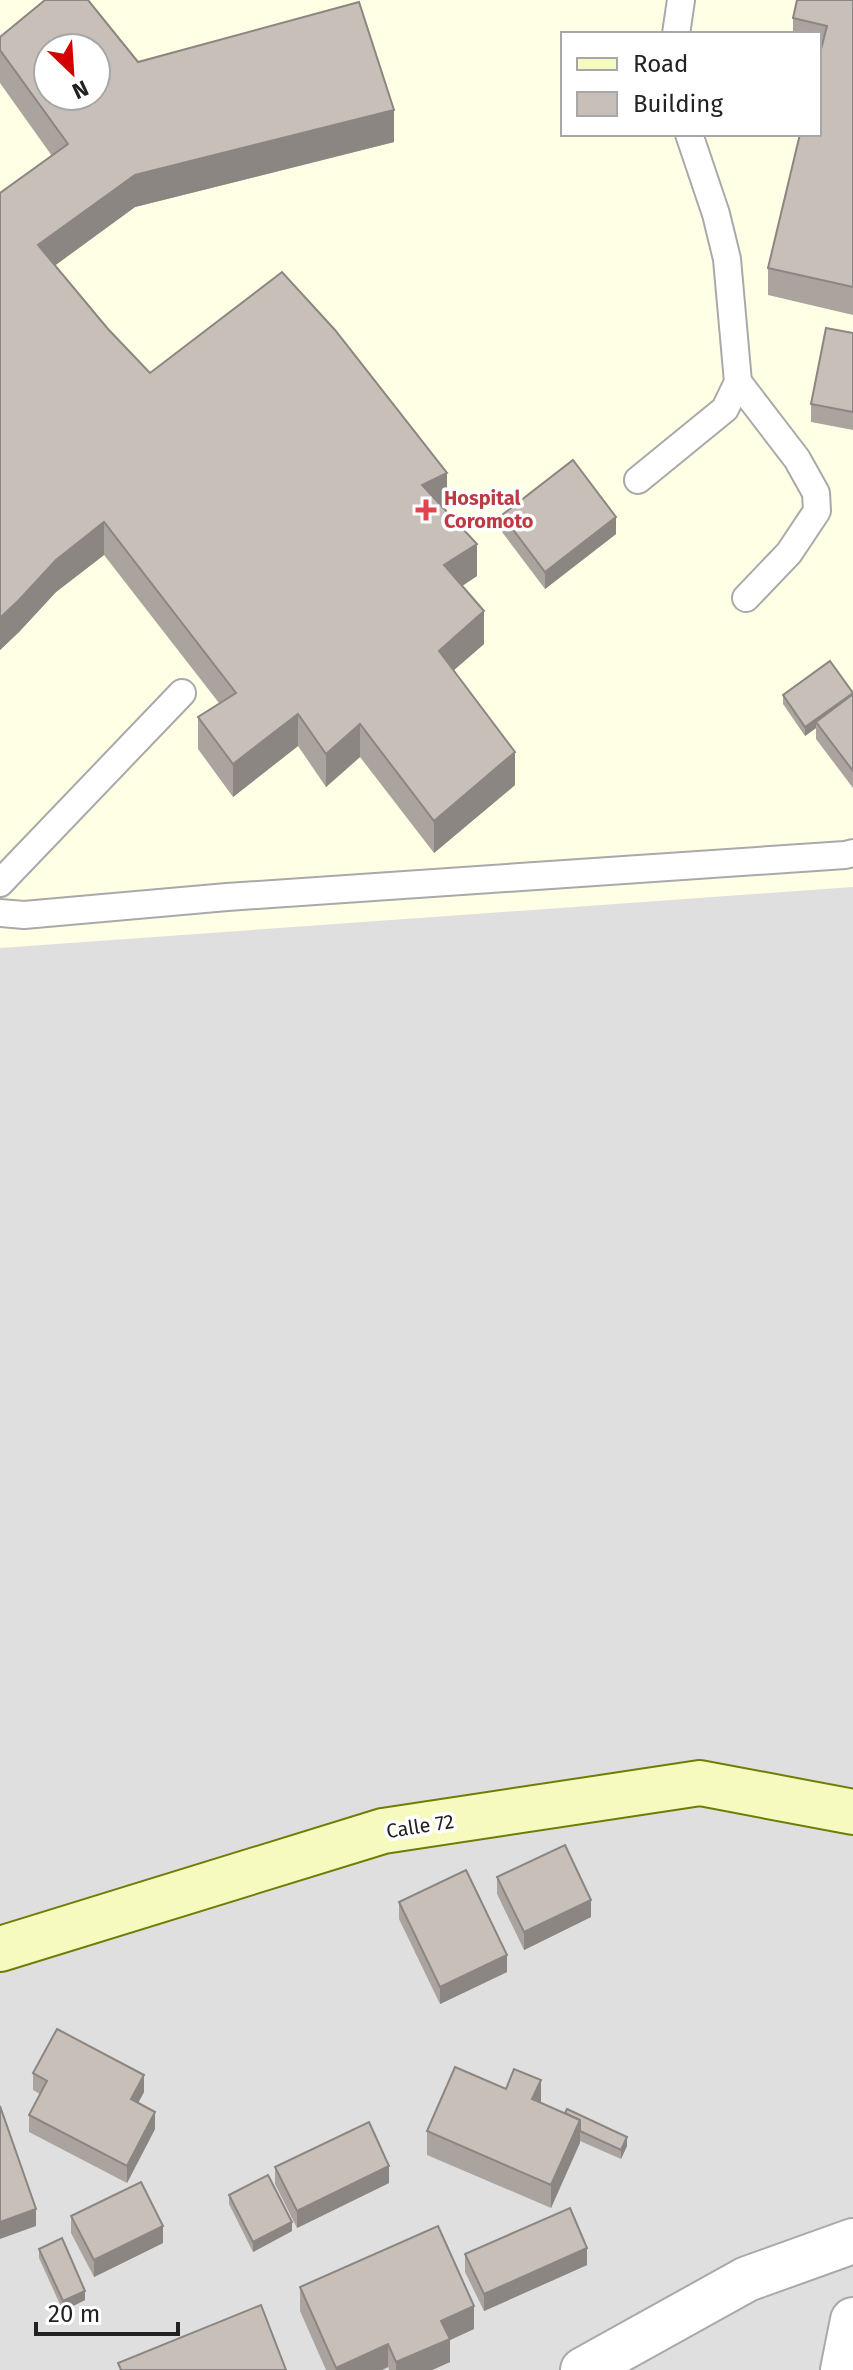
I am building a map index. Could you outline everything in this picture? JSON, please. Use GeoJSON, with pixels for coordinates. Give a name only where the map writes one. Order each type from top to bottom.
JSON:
{"type":"FeatureCollection","features":[{"type":"Feature","properties":{"kind":"street","name":"Calle 72"},"geometry":{"type":"LineString","coordinates":[[0,1949],[383,1831],[700,1783],[853,1812]]}},
{"type":"Feature","properties":{"kind":"street"},"geometry":{"type":"LineString","coordinates":[[583,2370],[747,2279],[853,2241]]}},
{"type":"Feature","properties":{"kind":"street"},"geometry":{"type":"LineString","coordinates":[[843,2370],[853,2320]]}},
{"type":"Feature","properties":{"kind":"lane"},"geometry":{"type":"LineString","coordinates":[[676,32],[681,0]]}},
{"type":"Feature","properties":{"kind":"lane"},"geometry":{"type":"LineString","coordinates":[[638,480],[725,409],[738,382],[727,259],[716,214],[690,136]]}},
{"type":"Feature","properties":{"kind":"lane"},"geometry":{"type":"LineString","coordinates":[[738,382],[797,459],[816,493],[817,511],[789,553],[746,598]]}},
{"type":"Feature","properties":{"kind":"lane"},"geometry":{"type":"LineString","coordinates":[[0,883],[182,693]]}},
{"type":"Feature","properties":{"kind":"lane"},"geometry":{"type":"LineString","coordinates":[[0,913],[24,915],[227,897],[853,853]]}},
{"type":"Feature","properties":{"kind":"shaded area"},"geometry":{"type":"Polygon","coordinates":[[[0,0],[853,0],[853,2370],[0,2370],[0,0]]]}},
{"type":"Feature","properties":{"kind":"shaded area","name":"Hospital Coromoto"},"geometry":{"type":"Polygon","coordinates":[[[0,0],[853,0],[853,887],[0,948],[0,0]]]}},
{"type":"Feature","properties":{"kind":"building","name":"Hospital Coromoto"},"geometry":{"type":"Polygon","coordinates":[[[45,0],[88,0],[138,62],[359,2],[394,110],[135,175],[38,245],[108,329],[150,373],[282,272],[335,330],[447,473],[422,485],[477,544],[444,565],[484,611],[439,651],[515,752],[434,821],[360,724],[326,754],[298,714],[233,764],[198,717],[236,693],[104,522],[56,560],[0,618],[0,193],[68,144],[45,112],[112,112],[112,32],[32,32],[32,94],[0,50],[0,37],[45,0]]]}},
{"type":"Feature","properties":{"kind":"building"},"geometry":{"type":"Polygon","coordinates":[[[797,0],[853,0],[853,287],[768,268],[800,136],[821,136],[821,49],[827,26],[793,18],[797,0]]]}},
{"type":"Feature","properties":{"kind":"building"},"geometry":{"type":"Polygon","coordinates":[[[826,328],[853,333],[853,412],[811,404],[826,328]]]}},
{"type":"Feature","properties":{"kind":"building"},"geometry":{"type":"Polygon","coordinates":[[[573,460],[616,517],[545,572],[502,515],[573,460]]]}},
{"type":"Feature","properties":{"kind":"building"},"geometry":{"type":"Polygon","coordinates":[[[830,661],[853,693],[805,727],[783,695],[830,661]]]}},
{"type":"Feature","properties":{"kind":"building"},"geometry":{"type":"Polygon","coordinates":[[[853,694],[853,771],[816,722],[853,694]]]}},
{"type":"Feature","properties":{"kind":"building"},"geometry":{"type":"Polygon","coordinates":[[[565,1845],[591,1900],[524,1932],[497,1877],[565,1845]]]}},
{"type":"Feature","properties":{"kind":"building"},"geometry":{"type":"Polygon","coordinates":[[[466,1870],[507,1955],[440,1987],[399,1902],[466,1870]]]}},
{"type":"Feature","properties":{"kind":"building"},"geometry":{"type":"Polygon","coordinates":[[[57,2029],[144,2075],[131,2099],[155,2112],[127,2166],[29,2115],[47,2081],[33,2073],[57,2029]]]}},
{"type":"Feature","properties":{"kind":"building"},"geometry":{"type":"Polygon","coordinates":[[[455,2067],[506,2089],[514,2069],[541,2080],[532,2099],[580,2120],[551,2185],[427,2131],[455,2067]]]}},
{"type":"Feature","properties":{"kind":"building"},"geometry":{"type":"Polygon","coordinates":[[[0,2106],[36,2209],[0,2222],[0,2106]]]}},
{"type":"Feature","properties":{"kind":"building"},"geometry":{"type":"Polygon","coordinates":[[[567,2109],[627,2137],[621,2150],[580,2131],[580,2120],[565,2113],[567,2109]]]}},
{"type":"Feature","properties":{"kind":"building"},"geometry":{"type":"Polygon","coordinates":[[[369,2122],[389,2166],[297,2211],[275,2167],[369,2122]]]}},
{"type":"Feature","properties":{"kind":"building"},"geometry":{"type":"Polygon","coordinates":[[[268,2175],[292,2222],[253,2242],[229,2195],[268,2175]]]}},
{"type":"Feature","properties":{"kind":"building"},"geometry":{"type":"Polygon","coordinates":[[[141,2182],[163,2226],[94,2260],[71,2216],[141,2182]]]}},
{"type":"Feature","properties":{"kind":"building"},"geometry":{"type":"Polygon","coordinates":[[[570,2208],[587,2248],[484,2294],[465,2254],[570,2208]]]}},
{"type":"Feature","properties":{"kind":"building"},"geometry":{"type":"Polygon","coordinates":[[[438,2226],[474,2306],[441,2321],[450,2339],[396,2362],[388,2344],[336,2368],[300,2287],[438,2226]]]}},
{"type":"Feature","properties":{"kind":"building"},"geometry":{"type":"Polygon","coordinates":[[[62,2238],[85,2291],[63,2301],[39,2249],[62,2238]]]}},
{"type":"Feature","properties":{"kind":"building"},"geometry":{"type":"Polygon","coordinates":[[[261,2305],[286,2370],[121,2370],[118,2363],[261,2305]]]}},
{"type":"Feature","properties":{"kind":"place","name":"Hospital Coromoto"},"geometry":{"type":"Point","coordinates":[426,510]}}]}
